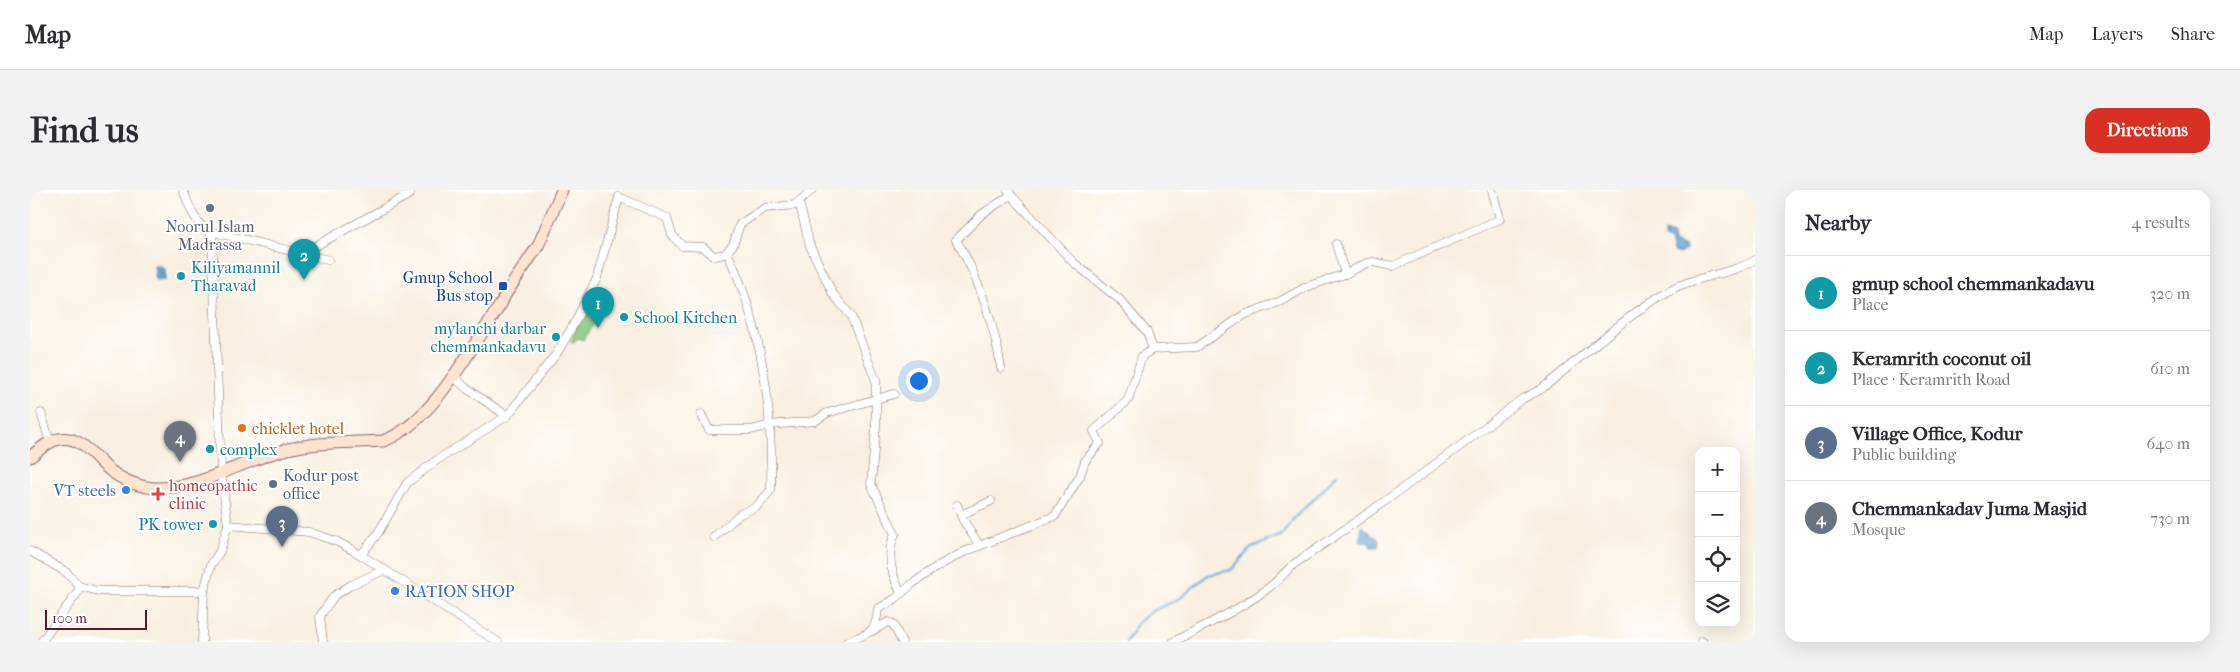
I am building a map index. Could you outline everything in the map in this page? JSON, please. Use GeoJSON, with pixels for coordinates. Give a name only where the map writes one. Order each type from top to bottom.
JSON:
{"type":"FeatureCollection","features":[{"type":"Feature","properties":{"kind":"main road"},"geometry":{"type":"LineString","coordinates":[[30,457],[50,442],[60,438],[72,440],[85,447],[106,467],[142,487],[179,486],[221,474],[282,450],[383,441],[395,437],[406,430],[435,402],[538,246],[562,190]]}},
{"type":"Feature","properties":{"kind":"street"},"geometry":{"type":"LineString","coordinates":[[183,190],[201,226],[212,231],[328,260]]}},
{"type":"Feature","properties":{"kind":"street"},"geometry":{"type":"LineString","coordinates":[[361,555],[378,533],[407,483],[436,460],[507,416],[557,353],[597,278],[619,197],[626,190]]}},
{"type":"Feature","properties":{"kind":"street"},"geometry":{"type":"LineString","coordinates":[[619,197],[667,218],[672,235],[682,246],[703,246],[714,256],[727,252],[733,245],[740,224],[765,208],[795,205],[812,190]]}},
{"type":"Feature","properties":{"kind":"street"},"geometry":{"type":"LineString","coordinates":[[872,631],[877,622],[878,609],[895,599],[938,566],[980,545],[1055,516],[1080,476],[1085,460],[1100,443],[1094,431],[1128,400],[1142,356],[1153,350],[1197,347],[1244,315],[1279,302],[1306,287],[1373,262],[1393,266],[1500,219],[1492,190]]}},
{"type":"Feature","properties":{"kind":"street"},"geometry":{"type":"LineString","coordinates":[[1001,368],[999,352],[980,292],[967,257],[956,240],[982,214],[1009,193],[1073,262],[1120,300],[1147,332],[1153,350]]}},
{"type":"Feature","properties":{"kind":"street"},"geometry":{"type":"LineString","coordinates":[[301,254],[410,194]]}},
{"type":"Feature","properties":{"kind":"street"},"geometry":{"type":"LineString","coordinates":[[798,202],[810,246],[833,294],[850,316],[876,381],[876,427],[871,484],[894,534],[890,543],[889,558],[901,593]]}},
{"type":"Feature","properties":{"kind":"street"},"geometry":{"type":"LineString","coordinates":[[202,642],[204,590],[211,565],[220,551],[228,525],[221,474],[212,231]]}},
{"type":"Feature","properties":{"kind":"street"},"geometry":{"type":"LineString","coordinates":[[1336,244],[1345,274]]}},
{"type":"Feature","properties":{"kind":"street"},"geometry":{"type":"LineString","coordinates":[[714,537],[740,514],[756,506],[771,490],[769,407],[756,335],[740,278],[727,252]]}},
{"type":"Feature","properties":{"kind":"street"},"geometry":{"type":"LineString","coordinates":[[1173,642],[1222,616],[1272,585],[1295,563],[1323,546],[1406,487],[1522,399],[1540,390],[1636,314],[1673,288],[1715,276],[1755,260]]}},
{"type":"Feature","properties":{"kind":"street"},"geometry":{"type":"LineString","coordinates":[[452,376],[507,416]]}},
{"type":"Feature","properties":{"kind":"street"},"geometry":{"type":"LineString","coordinates":[[701,414],[708,430],[751,430],[770,425],[815,421],[827,413],[894,394]]}},
{"type":"Feature","properties":{"kind":"street"},"geometry":{"type":"LineString","coordinates":[[41,413],[50,442]]}},
{"type":"Feature","properties":{"kind":"street"},"geometry":{"type":"LineString","coordinates":[[961,515],[991,501]]}},
{"type":"Feature","properties":{"kind":"street"},"geometry":{"type":"LineString","coordinates":[[958,505],[961,515],[980,545]]}},
{"type":"Feature","properties":{"kind":"street"},"geometry":{"type":"LineString","coordinates":[[228,525],[310,532],[338,542],[498,642]]}},
{"type":"Feature","properties":{"kind":"street"},"geometry":{"type":"LineString","coordinates":[[30,551],[66,572],[79,586],[98,591],[204,590]]}},
{"type":"Feature","properties":{"kind":"street"},"geometry":{"type":"LineString","coordinates":[[323,642],[320,616],[334,596],[342,589],[384,570]]}},
{"type":"Feature","properties":{"kind":"street"},"geometry":{"type":"LineString","coordinates":[[41,642],[78,592],[79,586]]}},
{"type":"Feature","properties":{"kind":"street"},"geometry":{"type":"LineString","coordinates":[[847,642],[888,622],[893,624],[902,642]]}},
{"type":"Feature","properties":{"kind":"green space"},"geometry":{"type":"Polygon","coordinates":[[[584,313],[596,320],[583,340],[578,338],[573,343],[570,342],[573,334],[584,313]]]}},
{"type":"Feature","properties":{"kind":"water"},"geometry":{"type":"Polygon","coordinates":[[[1664,232],[1673,235],[1674,242],[1686,247],[1686,250],[1679,254],[1673,252],[1670,241],[1664,238],[1664,232]]]}},
{"type":"Feature","properties":{"kind":"water"},"geometry":{"type":"Polygon","coordinates":[[[154,266],[161,266],[165,270],[165,280],[156,281],[154,266]]]}},
{"type":"Feature","properties":{"kind":"water"},"geometry":{"type":"Polygon","coordinates":[[[1362,526],[1379,540],[1378,547],[1370,547],[1370,543],[1360,542],[1362,526]]]}},
{"type":"Feature","properties":{"kind":"waterway"},"geometry":{"type":"LineString","coordinates":[[1126,642],[1138,622],[1152,611],[1179,599],[1208,575],[1231,570],[1251,548],[1282,535],[1294,518],[1337,474]]}},
{"type":"Feature","properties":{"kind":"place","name":"Noorul Islam Madrassa"},"geometry":{"type":"Point","coordinates":[210,208]}},
{"type":"Feature","properties":{"kind":"place","name":"Kiliyamannil Tharavad"},"geometry":{"type":"Point","coordinates":[181,276]}},
{"type":"Feature","properties":{"kind":"place","name":"Keramrith coconut oil"},"geometry":{"type":"Point","coordinates":[304,280]}},
{"type":"Feature","properties":{"kind":"place","name":"Gmup School Bus stop"},"geometry":{"type":"Point","coordinates":[503,286]}},
{"type":"Feature","properties":{"kind":"place","name":"School Kitchen"},"geometry":{"type":"Point","coordinates":[624,317]}},
{"type":"Feature","properties":{"kind":"place","name":"gmup school chemmankadavu"},"geometry":{"type":"Point","coordinates":[598,328]}},
{"type":"Feature","properties":{"kind":"place","name":"mylanchi darbar chemmankadavu"},"geometry":{"type":"Point","coordinates":[556,337]}},
{"type":"Feature","properties":{"kind":"place","name":"chicklet hotel"},"geometry":{"type":"Point","coordinates":[242,428]}},
{"type":"Feature","properties":{"kind":"place","name":"complex"},"geometry":{"type":"Point","coordinates":[210,449]}},
{"type":"Feature","properties":{"kind":"place","name":"Chemmankadav Juma Masjid"},"geometry":{"type":"Point","coordinates":[180,462]}},
{"type":"Feature","properties":{"kind":"place","name":"Kodur post office"},"geometry":{"type":"Point","coordinates":[273,484]}},
{"type":"Feature","properties":{"kind":"place","name":"VT steels"},"geometry":{"type":"Point","coordinates":[126,490]}},
{"type":"Feature","properties":{"kind":"place","name":"homeopathic clinic"},"geometry":{"type":"Point","coordinates":[158,494]}},
{"type":"Feature","properties":{"kind":"place","name":"PK tower"},"geometry":{"type":"Point","coordinates":[213,524]}},
{"type":"Feature","properties":{"kind":"place","name":"Village Office, Kodur"},"geometry":{"type":"Point","coordinates":[282,547]}},
{"type":"Feature","properties":{"kind":"place","name":"RATION SHOP"},"geometry":{"type":"Point","coordinates":[395,591]}}]}
